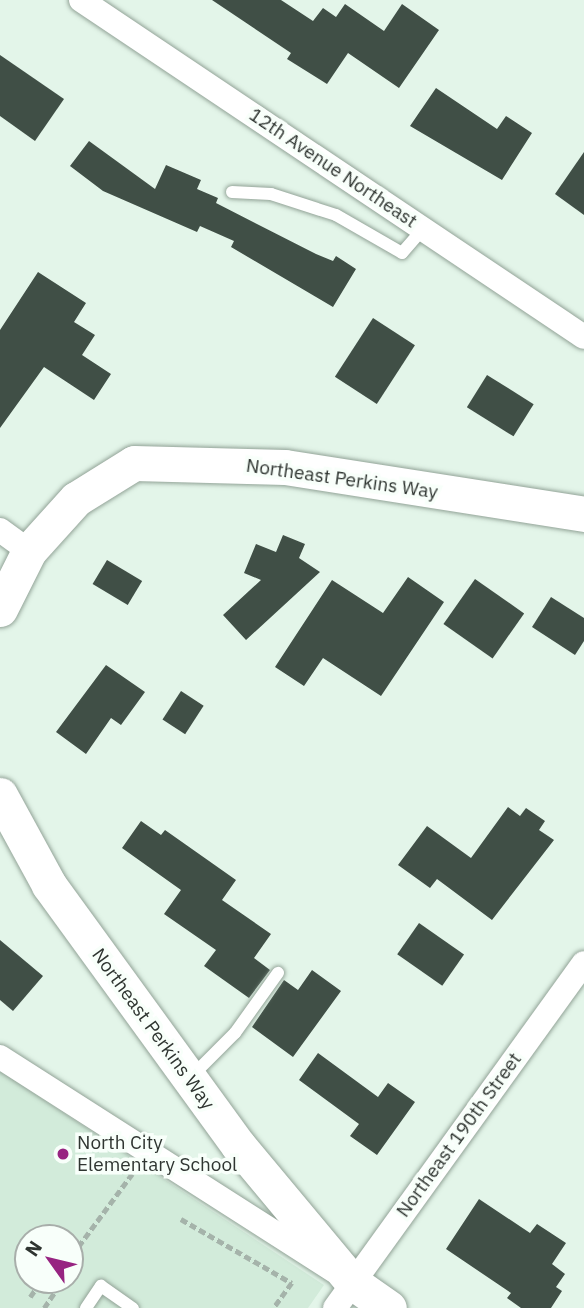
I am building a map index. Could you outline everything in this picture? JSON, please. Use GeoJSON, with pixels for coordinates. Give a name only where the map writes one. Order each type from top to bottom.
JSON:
{"type":"FeatureCollection","features":[{"type":"Feature","properties":{"kind":"main road","name":"Northeast Perkins Way"},"geometry":{"type":"LineString","coordinates":[[0,609],[29,551],[76,499],[134,463],[285,467],[584,514]]}},
{"type":"Feature","properties":{"kind":"main road","name":"Northeast Perkins Way"},"geometry":{"type":"LineString","coordinates":[[0,795],[49,885],[344,1295],[389,1308]]}},
{"type":"Feature","properties":{"kind":"street","name":"12th Avenue Northeast"},"geometry":{"type":"LineString","coordinates":[[81,0],[584,337]]}},
{"type":"Feature","properties":{"kind":"street"},"geometry":{"type":"LineString","coordinates":[[0,530],[29,551]]}},
{"type":"Feature","properties":{"kind":"street","name":"Northeast 190th Street"},"geometry":{"type":"LineString","coordinates":[[344,1295],[584,963]]}},
{"type":"Feature","properties":{"kind":"street"},"geometry":{"type":"LineString","coordinates":[[0,1057],[147,1154],[344,1295]]}},
{"type":"Feature","properties":{"kind":"lane"},"geometry":{"type":"LineString","coordinates":[[232,192],[271,194],[336,215],[402,253],[424,229]]}},
{"type":"Feature","properties":{"kind":"lane"},"geometry":{"type":"LineString","coordinates":[[189,1079],[234,1033],[278,972]]}},
{"type":"Feature","properties":{"kind":"lane"},"geometry":{"type":"LineString","coordinates":[[86,1308],[101,1286],[133,1308]]}},
{"type":"Feature","properties":{"kind":"path"},"geometry":{"type":"LineString","coordinates":[[84,1238],[147,1154]]}},
{"type":"Feature","properties":{"kind":"path"},"geometry":{"type":"LineString","coordinates":[[181,1219],[292,1283],[274,1308]]}},
{"type":"Feature","properties":{"kind":"shaded area","name":"North City Elementary School"},"geometry":{"type":"Polygon","coordinates":[[[0,1071],[324,1285],[308,1308],[0,1308],[0,1071]]]}},
{"type":"Feature","properties":{"kind":"building"},"geometry":{"type":"Polygon","coordinates":[[[212,0],[281,0],[313,21],[323,8],[336,17],[345,4],[384,31],[402,4],[439,30],[399,88],[348,53],[327,84],[287,59],[291,53],[212,0]]]}},
{"type":"Feature","properties":{"kind":"building"},"geometry":{"type":"Polygon","coordinates":[[[0,55],[64,99],[35,141],[0,116],[0,55]]]}},
{"type":"Feature","properties":{"kind":"building"},"geometry":{"type":"Polygon","coordinates":[[[436,88],[497,129],[506,116],[532,133],[502,180],[410,126],[436,88]]]}},
{"type":"Feature","properties":{"kind":"building"},"geometry":{"type":"Polygon","coordinates":[[[89,141],[155,189],[166,165],[201,180],[197,189],[218,198],[216,203],[316,254],[333,261],[336,256],[356,269],[333,307],[231,247],[234,241],[200,226],[197,232],[103,191],[70,166],[89,141]]]}},
{"type":"Feature","properties":{"kind":"building"},"geometry":{"type":"Polygon","coordinates":[[[584,152],[584,215],[555,194],[584,152]]]}},
{"type":"Feature","properties":{"kind":"building"},"geometry":{"type":"Polygon","coordinates":[[[38,272],[86,303],[74,322],[95,335],[82,355],[111,374],[94,400],[44,367],[0,428],[0,330],[38,272]]]}},
{"type":"Feature","properties":{"kind":"building"},"geometry":{"type":"Polygon","coordinates":[[[373,318],[415,345],[377,404],[335,377],[373,318]]]}},
{"type":"Feature","properties":{"kind":"building"},"geometry":{"type":"Polygon","coordinates":[[[487,375],[534,404],[514,436],[467,407],[487,375]]]}},
{"type":"Feature","properties":{"kind":"building"},"geometry":{"type":"Polygon","coordinates":[[[283,535],[305,544],[299,558],[320,572],[246,640],[223,615],[261,580],[244,573],[256,544],[276,552],[283,535]]]}},
{"type":"Feature","properties":{"kind":"building"},"geometry":{"type":"Polygon","coordinates":[[[107,560],[142,581],[128,605],[93,584],[107,560]]]}},
{"type":"Feature","properties":{"kind":"building"},"geometry":{"type":"Polygon","coordinates":[[[408,577],[444,602],[381,696],[323,658],[304,686],[275,667],[332,580],[383,613],[408,577]]]}},
{"type":"Feature","properties":{"kind":"building"},"geometry":{"type":"Polygon","coordinates":[[[475,579],[524,613],[493,658],[443,624],[475,579]]]}},
{"type":"Feature","properties":{"kind":"building"},"geometry":{"type":"Polygon","coordinates":[[[551,597],[584,618],[584,641],[575,655],[532,627],[551,597]]]}},
{"type":"Feature","properties":{"kind":"building"},"geometry":{"type":"Polygon","coordinates":[[[106,665],[145,692],[121,725],[111,718],[86,754],[56,732],[106,665]]]}},
{"type":"Feature","properties":{"kind":"building"},"geometry":{"type":"Polygon","coordinates":[[[181,691],[204,706],[185,734],[162,720],[181,691]]]}},
{"type":"Feature","properties":{"kind":"building"},"geometry":{"type":"Polygon","coordinates":[[[508,807],[520,816],[526,808],[545,821],[539,830],[554,840],[492,920],[437,879],[430,888],[398,865],[427,826],[471,858],[508,807]]]}},
{"type":"Feature","properties":{"kind":"building"},"geometry":{"type":"Polygon","coordinates":[[[141,821],[161,835],[165,830],[236,880],[222,900],[271,934],[254,958],[270,970],[249,998],[204,966],[216,950],[164,914],[181,890],[122,848],[141,821]]]}},
{"type":"Feature","properties":{"kind":"building"},"geometry":{"type":"Polygon","coordinates":[[[419,923],[464,955],[442,986],[397,954],[419,923]]]}},
{"type":"Feature","properties":{"kind":"building"},"geometry":{"type":"Polygon","coordinates":[[[0,940],[43,976],[13,1011],[0,1000],[0,940]]]}},
{"type":"Feature","properties":{"kind":"building"},"geometry":{"type":"Polygon","coordinates":[[[312,970],[341,991],[293,1057],[252,1027],[284,980],[298,990],[312,970]]]}},
{"type":"Feature","properties":{"kind":"building"},"geometry":{"type":"Polygon","coordinates":[[[318,1053],[378,1097],[388,1083],[415,1102],[377,1155],[350,1136],[359,1124],[299,1080],[318,1053]]]}},
{"type":"Feature","properties":{"kind":"building"},"geometry":{"type":"Polygon","coordinates":[[[479,1199],[530,1233],[537,1224],[566,1243],[552,1264],[565,1274],[556,1287],[562,1291],[551,1308],[521,1308],[507,1298],[511,1293],[446,1249],[479,1199]]]}},
{"type":"Feature","properties":{"kind":"place","name":"North City Elementary School"},"geometry":{"type":"Point","coordinates":[63,1154]}}]}
